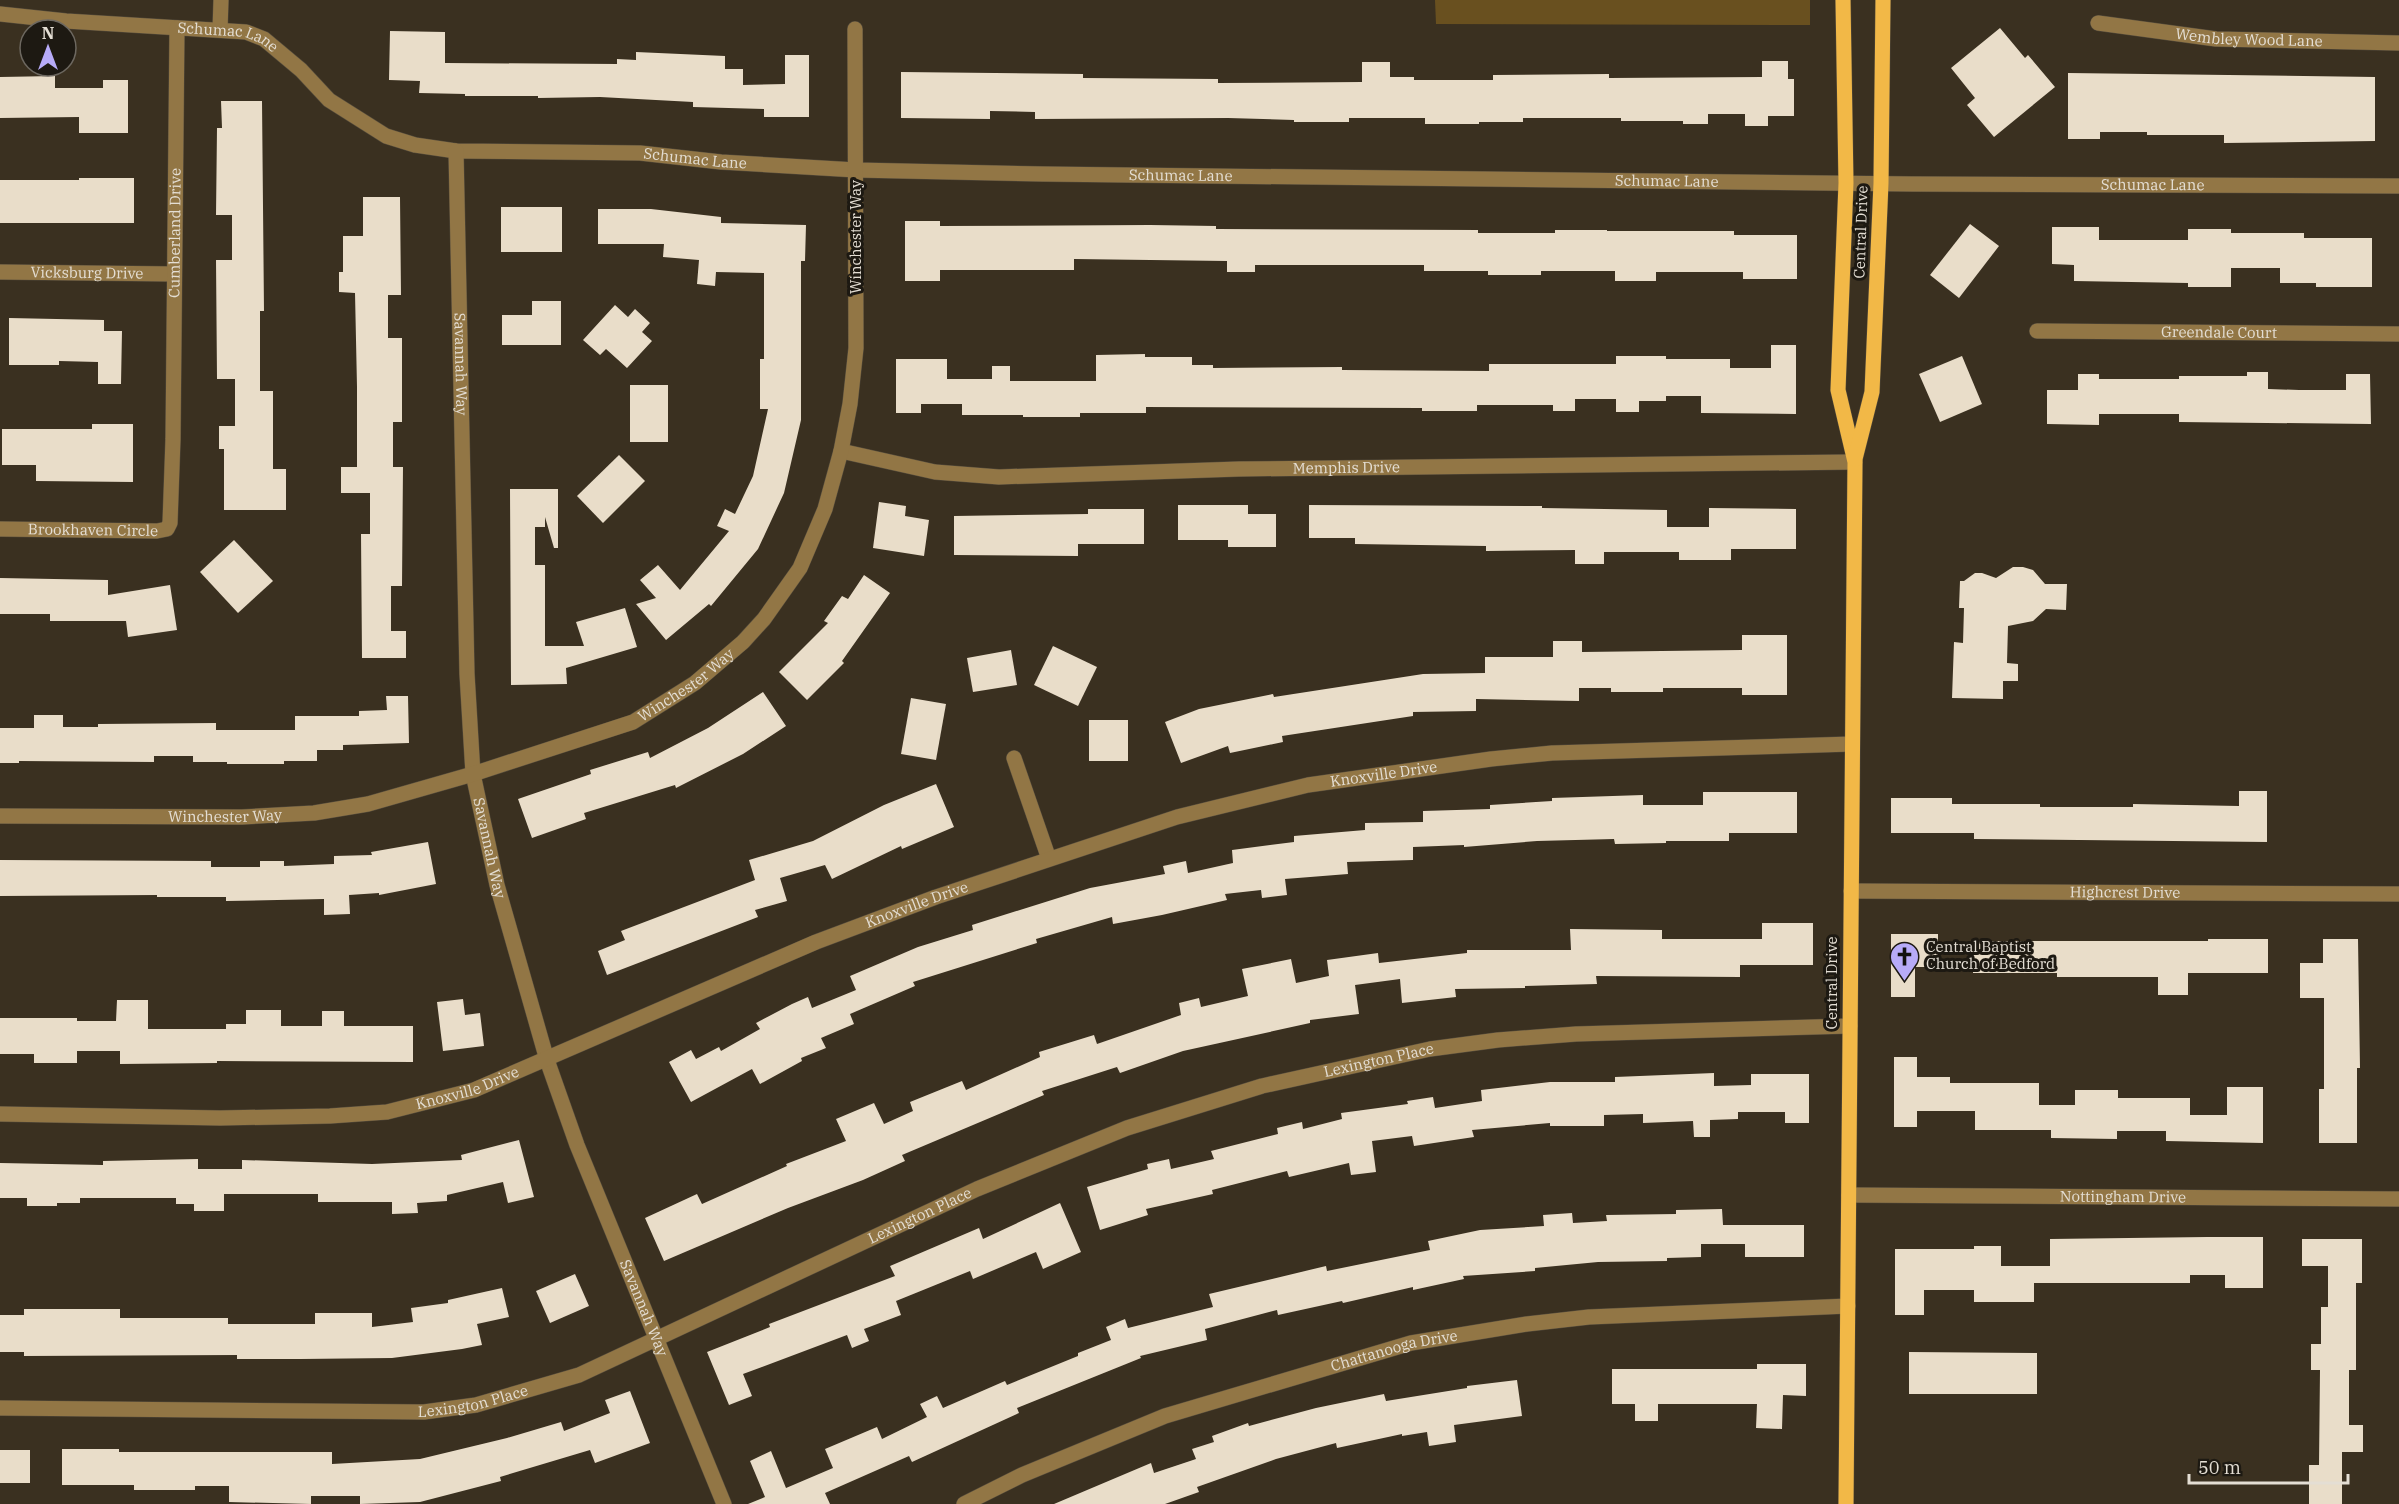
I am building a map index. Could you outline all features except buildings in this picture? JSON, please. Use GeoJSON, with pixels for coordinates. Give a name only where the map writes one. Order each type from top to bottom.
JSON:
{"type":"FeatureCollection","features":[{"type":"Feature","properties":{"kind":"main road","name":"Central Drive"},"geometry":{"type":"LineString","coordinates":[[1844,0],[1846,183],[1838,390],[1855,462]]}},
{"type":"Feature","properties":{"kind":"main road","name":"Central Drive"},"geometry":{"type":"LineString","coordinates":[[1846,1504],[1855,462],[1872,392],[1881,183],[1883,0]]}},
{"type":"Feature","properties":{"kind":"street"},"geometry":{"type":"LineString","coordinates":[[220,30],[221,0]]}},
{"type":"Feature","properties":{"kind":"street","name":"Schumac Lane"},"geometry":{"type":"LineString","coordinates":[[0,14],[66,21],[246,32],[264,39],[301,70],[329,100],[386,136],[415,145],[456,151],[640,153],[721,162],[855,170],[1846,183],[2399,186]]}},
{"type":"Feature","properties":{"kind":"street","name":"Wembley Wood Lane"},"geometry":{"type":"LineString","coordinates":[[2098,22],[2216,39],[2399,43]]}},
{"type":"Feature","properties":{"kind":"street","name":"Cumberland Drive"},"geometry":{"type":"LineString","coordinates":[[173,439],[177,28]]}},
{"type":"Feature","properties":{"kind":"street","name":"Winchester Way"},"geometry":{"type":"LineString","coordinates":[[0,816],[242,817],[314,813],[368,804],[473,774],[633,722],[695,683],[743,642],[764,619],[800,568],[825,509],[841,451],[850,404],[855,348],[855,29]]}},
{"type":"Feature","properties":{"kind":"street","name":"Savannah Way"},"geometry":{"type":"LineString","coordinates":[[456,151],[467,674],[473,774],[497,885],[547,1060],[577,1145],[724,1504]]}},
{"type":"Feature","properties":{"kind":"street","name":"Vicksburg Drive"},"geometry":{"type":"LineString","coordinates":[[0,272],[174,274]]}},
{"type":"Feature","properties":{"kind":"street","name":"Greendale Court"},"geometry":{"type":"LineString","coordinates":[[2037,331],[2399,334]]}},
{"type":"Feature","properties":{"kind":"street","name":"Brookhaven Circle"},"geometry":{"type":"LineString","coordinates":[[0,529],[157,531],[167,529],[170,523],[173,439]]}},
{"type":"Feature","properties":{"kind":"street","name":"Memphis Drive"},"geometry":{"type":"LineString","coordinates":[[841,451],[935,472],[999,477],[1239,469],[1855,462]]}},
{"type":"Feature","properties":{"kind":"street","name":"Knoxville Drive"},"geometry":{"type":"LineString","coordinates":[[0,1114],[220,1118],[330,1116],[387,1112],[474,1090],[816,942],[1049,859],[1177,817],[1308,785],[1480,760],[1552,753],[1852,744]]}},
{"type":"Feature","properties":{"kind":"street"},"geometry":{"type":"LineString","coordinates":[[1014,758],[1049,859]]}},
{"type":"Feature","properties":{"kind":"street","name":"Highcrest Drive"},"geometry":{"type":"LineString","coordinates":[[1851,891],[2399,894]]}},
{"type":"Feature","properties":{"kind":"street","name":"Lexington Place"},"geometry":{"type":"LineString","coordinates":[[0,1408],[424,1412],[476,1405],[579,1375],[976,1189],[1127,1128],[1262,1086],[1430,1049],[1498,1041],[1576,1035],[1850,1026]]}},
{"type":"Feature","properties":{"kind":"street","name":"Nottingham Drive"},"geometry":{"type":"LineString","coordinates":[[1849,1195],[2399,1199]]}},
{"type":"Feature","properties":{"kind":"street","name":"Chattanooga Drive"},"geometry":{"type":"LineString","coordinates":[[964,1504],[1022,1475],[1165,1416],[1411,1343],[1527,1324],[1589,1317],[1848,1306]]}},
{"type":"Feature","properties":{"kind":"shaded area"},"geometry":{"type":"Polygon","coordinates":[[[1435,0],[1810,0],[1810,25],[1436,24],[1435,0]]]}},
{"type":"Feature","properties":{"kind":"place","name":"Central Baptist Church of Bedford"},"geometry":{"type":"Point","coordinates":[1905,982]}}]}
